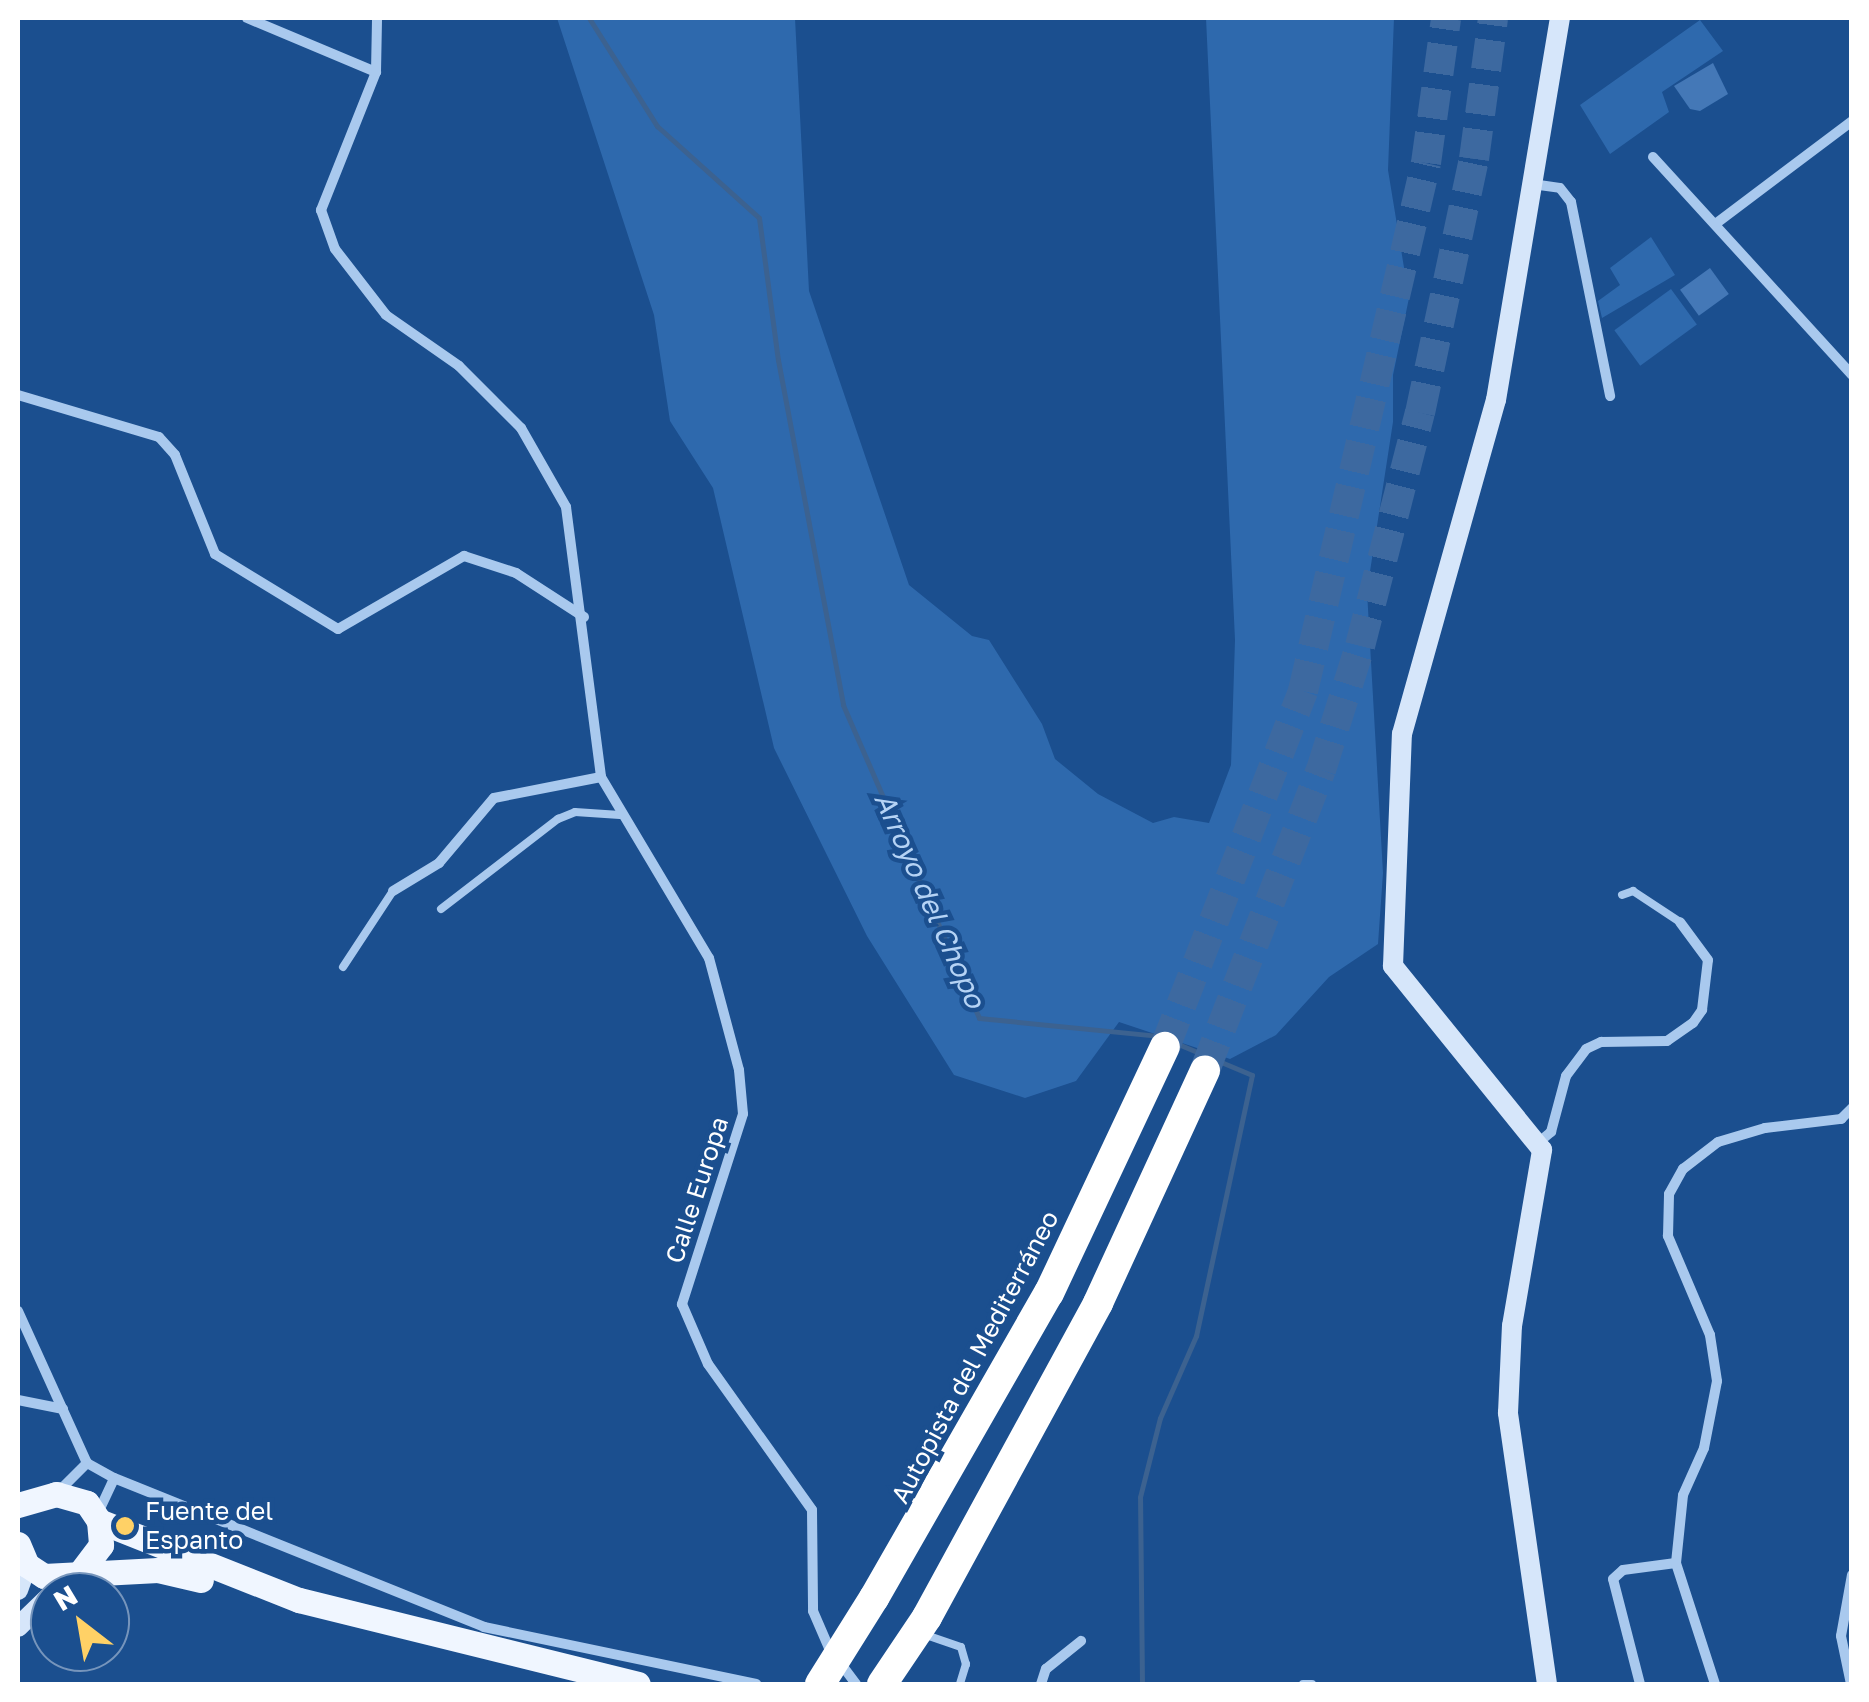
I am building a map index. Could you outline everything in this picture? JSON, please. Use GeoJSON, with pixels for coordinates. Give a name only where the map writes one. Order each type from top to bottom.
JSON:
{"type":"FeatureCollection","features":[{"type":"Feature","properties":{"kind":"highway","name":"Autopista del Mediterráneo"},"geometry":{"type":"LineString","coordinates":[[831,1676],[1049,1293],[1165,1047]]}},
{"type":"Feature","properties":{"kind":"highway"},"geometry":{"type":"LineString","coordinates":[[882,1684],[1098,1304],[1206,1070]]}},
{"type":"Feature","properties":{"kind":"main road"},"geometry":{"type":"LineString","coordinates":[[18,1528],[35,1500],[86,1503],[98,1519],[101,1545],[75,1572]]}},
{"type":"Feature","properties":{"kind":"main road"},"geometry":{"type":"LineString","coordinates":[[98,1519],[299,1600]]}},
{"type":"Feature","properties":{"kind":"main road"},"geometry":{"type":"LineString","coordinates":[[20,1551],[46,1572]]}},
{"type":"Feature","properties":{"kind":"main road"},"geometry":{"type":"LineString","coordinates":[[130,1574],[158,1570],[299,1600],[638,1684]]}},
{"type":"Feature","properties":{"kind":"street"},"geometry":{"type":"LineString","coordinates":[[247,18],[376,72],[377,18]]}},
{"type":"Feature","properties":{"kind":"street"},"geometry":{"type":"LineString","coordinates":[[1540,1142],[1394,966],[1402,734],[1496,400],[1560,18]]}},
{"type":"Feature","properties":{"kind":"street","name":"Calle Europa"},"geometry":{"type":"LineString","coordinates":[[376,72],[321,210],[335,249],[386,315],[459,366],[542,458],[566,507],[584,617],[601,777],[620,816],[709,958],[730,1023],[743,1114],[682,1304],[708,1364],[812,1510],[808,1590],[831,1676]]}},
{"type":"Feature","properties":{"kind":"street"},"geometry":{"type":"LineString","coordinates":[[1718,222],[1852,121]]}},
{"type":"Feature","properties":{"kind":"street"},"geometry":{"type":"LineString","coordinates":[[1653,157],[1718,222],[1852,375]]}},
{"type":"Feature","properties":{"kind":"street"},"geometry":{"type":"LineString","coordinates":[[1532,184],[1560,188],[1571,202],[1610,396]]}},
{"type":"Feature","properties":{"kind":"street"},"geometry":{"type":"LineString","coordinates":[[18,395],[159,438],[175,455],[215,554],[338,629],[464,556],[516,572],[584,617]]}},
{"type":"Feature","properties":{"kind":"street"},"geometry":{"type":"LineString","coordinates":[[392,891],[439,862],[494,798],[601,777]]}},
{"type":"Feature","properties":{"kind":"street"},"geometry":{"type":"LineString","coordinates":[[1547,1684],[1508,1413],[1512,1326],[1540,1142],[1550,1132],[1566,1076],[1586,1049],[1601,1042],[1667,1041],[1693,1023],[1702,1010],[1708,960],[1680,922]]}},
{"type":"Feature","properties":{"kind":"street"},"geometry":{"type":"LineString","coordinates":[[1715,1684],[1676,1563],[1683,1496],[1704,1448],[1717,1381],[1710,1335],[1668,1236],[1669,1194],[1683,1170],[1718,1142],[1783,1124],[1841,1118],[1852,1108]]}},
{"type":"Feature","properties":{"kind":"street"},"geometry":{"type":"LineString","coordinates":[[1841,1118],[1852,1126]]}},
{"type":"Feature","properties":{"kind":"street"},"geometry":{"type":"LineString","coordinates":[[18,1310],[87,1463],[114,1478],[484,1628],[756,1684]]}},
{"type":"Feature","properties":{"kind":"street"},"geometry":{"type":"LineString","coordinates":[[18,1400],[62,1409]]}},
{"type":"Feature","properties":{"kind":"street"},"geometry":{"type":"LineString","coordinates":[[35,1500],[87,1463]]}},
{"type":"Feature","properties":{"kind":"street"},"geometry":{"type":"LineString","coordinates":[[98,1519],[114,1478]]}},
{"type":"Feature","properties":{"kind":"street"},"geometry":{"type":"LineString","coordinates":[[18,1590],[20,1551]]}},
{"type":"Feature","properties":{"kind":"street"},"geometry":{"type":"LineString","coordinates":[[1640,1684],[1614,1579],[1624,1570],[1676,1563]]}},
{"type":"Feature","properties":{"kind":"street"},"geometry":{"type":"LineString","coordinates":[[1851,1684],[1846,1634],[1852,1575]]}},
{"type":"Feature","properties":{"kind":"street"},"geometry":{"type":"LineString","coordinates":[[1041,1684],[1046,1669],[1081,1641]]}},
{"type":"Feature","properties":{"kind":"street"},"geometry":{"type":"LineString","coordinates":[[806,1684],[831,1676],[856,1684]]}},
{"type":"Feature","properties":{"kind":"lane"},"geometry":{"type":"LineString","coordinates":[[441,909],[558,819],[575,812],[620,816]]}},
{"type":"Feature","properties":{"kind":"lane"},"geometry":{"type":"LineString","coordinates":[[343,968],[392,891]]}},
{"type":"Feature","properties":{"kind":"lane"},"geometry":{"type":"LineString","coordinates":[[1622,895],[1633,891],[1680,922]]}},
{"type":"Feature","properties":{"kind":"lane"},"geometry":{"type":"LineString","coordinates":[[916,1625],[961,1647],[966,1664],[960,1684]]}},
{"type":"Feature","properties":{"kind":"lane"},"geometry":{"type":"LineString","coordinates":[[1304,1684],[1312,1684]]}},
{"type":"Feature","properties":{"kind":"shaded area"},"geometry":{"type":"Polygon","coordinates":[[[557,18],[795,18],[809,291],[909,585],[972,636],[989,640],[1042,724],[1055,759],[1098,794],[1153,823],[1174,817],[1209,823],[1231,765],[1235,640],[1206,18],[1394,18],[1388,170],[1409,298],[1393,375],[1393,422],[1367,591],[1383,873],[1378,944],[1329,977],[1276,1035],[1230,1059],[1119,1022],[1076,1081],[1025,1098],[954,1075],[867,936],[774,748],[713,488],[670,421],[654,315],[557,18]]]}},
{"type":"Feature","properties":{"kind":"shaded area"},"geometry":{"type":"Polygon","coordinates":[[[1700,20],[1723,51],[1662,92],[1669,112],[1610,154],[1580,105],[1700,20]]]}},
{"type":"Feature","properties":{"kind":"shaded area"},"geometry":{"type":"Polygon","coordinates":[[[1651,237],[1675,275],[1602,318],[1598,301],[1620,285],[1610,268],[1651,237]]]}},
{"type":"Feature","properties":{"kind":"shaded area"},"geometry":{"type":"Polygon","coordinates":[[[1671,289],[1697,325],[1640,366],[1614,330],[1671,289]]]}},
{"type":"Feature","properties":{"kind":"building"},"geometry":{"type":"Polygon","coordinates":[[[1713,63],[1728,94],[1700,111],[1690,109],[1674,86],[1713,63]]]}},
{"type":"Feature","properties":{"kind":"building"},"geometry":{"type":"Polygon","coordinates":[[[1710,268],[1729,294],[1699,316],[1680,290],[1710,268]]]}},
{"type":"Feature","properties":{"kind":"waterway","name":"Arroyo del Chopo"},"geometry":{"type":"LineString","coordinates":[[589,18],[657,126],[759,218],[778,360],[843,705],[979,1018],[1158,1036]]}},
{"type":"Feature","properties":{"kind":"waterway","name":"Arroyo del Chopo"},"geometry":{"type":"LineString","coordinates":[[1142,1684],[1140,1497],[1160,1418],[1196,1336],[1252,1075],[1173,1042]]}},
{"type":"Feature","properties":{"kind":"tunnel"},"geometry":{"type":"LineString","coordinates":[[1165,1047],[1303,691],[1426,163],[1446,18]]}},
{"type":"Feature","properties":{"kind":"tunnel"},"geometry":{"type":"LineString","coordinates":[[1205,1070],[1321,770],[1360,646],[1420,413],[1474,159],[1493,18]]}},
{"type":"Feature","properties":{"kind":"place","name":"Fuente del Espanto"},"geometry":{"type":"Point","coordinates":[125,1526]}}]}
